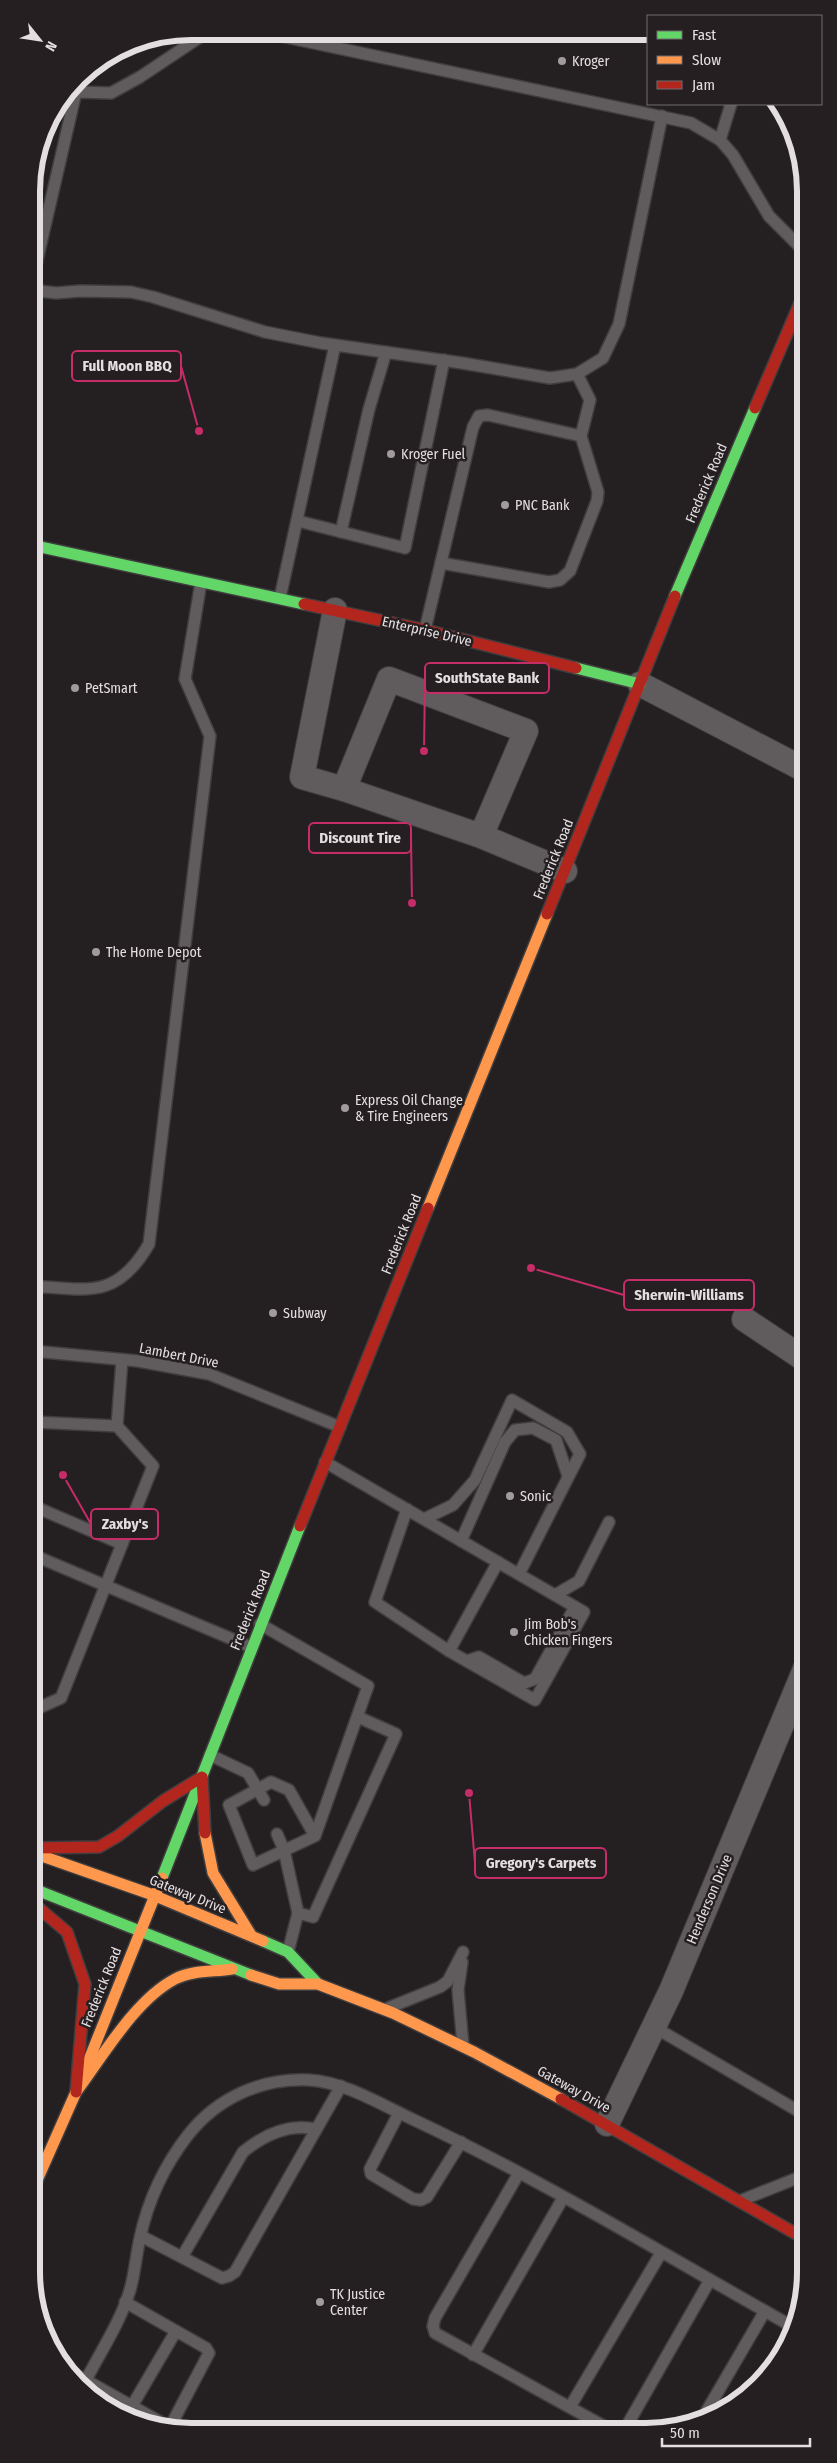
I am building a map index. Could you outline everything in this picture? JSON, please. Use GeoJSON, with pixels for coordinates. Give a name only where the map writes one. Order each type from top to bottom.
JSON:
{"type":"FeatureCollection","features":[{"type":"Feature","properties":{"kind":"main road","name":"Frederick Road"},"geometry":{"type":"LineString","coordinates":[[40,2173],[76,2092],[153,1895],[202,1777],[260,1624],[640,684],[728,468],[797,310]]}},
{"type":"Feature","properties":{"kind":"main road","name":"Enterprise Drive"},"geometry":{"type":"LineString","coordinates":[[40,547],[425,630],[640,684]]}},
{"type":"Feature","properties":{"kind":"main road"},"geometry":{"type":"LineString","coordinates":[[40,1848],[99,1847],[118,1836],[163,1801],[202,1777],[206,1843],[213,1873],[251,1936]]}},
{"type":"Feature","properties":{"kind":"main road","name":"Gateway Drive"},"geometry":{"type":"LineString","coordinates":[[40,1855],[153,1895],[288,1952],[318,1984]]}},
{"type":"Feature","properties":{"kind":"main road","name":"Gateway Drive"},"geometry":{"type":"LineString","coordinates":[[40,1892],[140,1930],[234,1969],[279,1984],[318,1984],[384,2010],[463,2047],[607,2124],[797,2234]]}},
{"type":"Feature","properties":{"kind":"main road"},"geometry":{"type":"LineString","coordinates":[[40,1909],[67,1932],[85,1984],[76,2092]]}},
{"type":"Feature","properties":{"kind":"main road"},"geometry":{"type":"LineString","coordinates":[[76,2092],[145,2003],[163,1988],[175,1979],[234,1969]]}},
{"type":"Feature","properties":{"kind":"street"},"geometry":{"type":"LineString","coordinates":[[335,610],[302,776],[480,836],[565,871]]}},
{"type":"Feature","properties":{"kind":"street"},"geometry":{"type":"LineString","coordinates":[[344,789],[389,679],[526,731],[480,836]]}},
{"type":"Feature","properties":{"kind":"street","name":"Enterprise Drive"},"geometry":{"type":"LineString","coordinates":[[640,684],[797,766]]}},
{"type":"Feature","properties":{"kind":"street"},"geometry":{"type":"LineString","coordinates":[[744,1320],[797,1354]]}},
{"type":"Feature","properties":{"kind":"street","name":"Henderson Drive"},"geometry":{"type":"LineString","coordinates":[[607,2124],[654,2027],[797,1688]]}},
{"type":"Feature","properties":{"kind":"lane"},"geometry":{"type":"LineString","coordinates":[[79,90],[111,93],[140,77],[196,40]]}},
{"type":"Feature","properties":{"kind":"lane"},"geometry":{"type":"LineString","coordinates":[[300,40],[691,123],[720,140],[733,155],[768,216],[797,244]]}},
{"type":"Feature","properties":{"kind":"lane"},"geometry":{"type":"LineString","coordinates":[[40,246],[73,98]]}},
{"type":"Feature","properties":{"kind":"lane"},"geometry":{"type":"LineString","coordinates":[[720,140],[731,105]]}},
{"type":"Feature","properties":{"kind":"lane"},"geometry":{"type":"LineString","coordinates":[[40,291],[56,293],[80,291],[132,292],[264,332],[335,345],[444,360],[550,378],[577,374],[603,358],[619,324],[662,116]]}},
{"type":"Feature","properties":{"kind":"lane"},"geometry":{"type":"LineString","coordinates":[[280,598],[335,345]]}},
{"type":"Feature","properties":{"kind":"lane"},"geometry":{"type":"LineString","coordinates":[[341,532],[369,409],[386,352]]}},
{"type":"Feature","properties":{"kind":"lane"},"geometry":{"type":"LineString","coordinates":[[298,521],[405,548],[444,360]]}},
{"type":"Feature","properties":{"kind":"lane"},"geometry":{"type":"LineString","coordinates":[[441,563],[549,582],[560,580],[570,571],[597,501],[598,492],[581,436],[590,400],[577,374]]}},
{"type":"Feature","properties":{"kind":"lane"},"geometry":{"type":"LineString","coordinates":[[425,630],[473,427],[479,416],[488,416],[581,436]]}},
{"type":"Feature","properties":{"kind":"lane"},"geometry":{"type":"LineString","coordinates":[[40,1286],[93,1290],[119,1280],[137,1265],[149,1244],[210,736],[185,679],[201,581]]}},
{"type":"Feature","properties":{"kind":"lane","name":"Lambert Drive"},"geometry":{"type":"LineString","coordinates":[[40,1352],[122,1360],[209,1374],[340,1427]]}},
{"type":"Feature","properties":{"kind":"lane"},"geometry":{"type":"LineString","coordinates":[[117,1426],[122,1360]]}},
{"type":"Feature","properties":{"kind":"lane"},"geometry":{"type":"LineString","coordinates":[[424,1519],[453,1505],[475,1480],[512,1400],[567,1432],[580,1454],[519,1574]]}},
{"type":"Feature","properties":{"kind":"lane"},"geometry":{"type":"LineString","coordinates":[[40,1422],[117,1426],[153,1466],[61,1698],[40,1707]]}},
{"type":"Feature","properties":{"kind":"lane"},"geometry":{"type":"LineString","coordinates":[[461,1541],[505,1442],[515,1430],[533,1428],[556,1440],[568,1476]]}},
{"type":"Feature","properties":{"kind":"lane"},"geometry":{"type":"LineString","coordinates":[[326,1462],[580,1609]]}},
{"type":"Feature","properties":{"kind":"lane"},"geometry":{"type":"LineString","coordinates":[[40,1509],[122,1544]]}},
{"type":"Feature","properties":{"kind":"lane"},"geometry":{"type":"LineString","coordinates":[[407,1509],[375,1602],[449,1651],[535,1700],[580,1609]]}},
{"type":"Feature","properties":{"kind":"lane"},"geometry":{"type":"LineString","coordinates":[[555,1595],[579,1581],[609,1522]]}},
{"type":"Feature","properties":{"kind":"lane"},"geometry":{"type":"LineString","coordinates":[[40,1558],[251,1647]]}},
{"type":"Feature","properties":{"kind":"lane"},"geometry":{"type":"LineString","coordinates":[[449,1651],[498,1562]]}},
{"type":"Feature","properties":{"kind":"lane"},"geometry":{"type":"LineString","coordinates":[[467,1661],[479,1657],[524,1683],[535,1679],[580,1609]]}},
{"type":"Feature","properties":{"kind":"lane"},"geometry":{"type":"LineString","coordinates":[[260,1624],[368,1686],[315,1836],[252,1865],[229,1805],[271,1782],[289,1790],[315,1836]]}},
{"type":"Feature","properties":{"kind":"lane"},"geometry":{"type":"LineString","coordinates":[[298,1913],[313,1917],[396,1734],[358,1717]]}},
{"type":"Feature","properties":{"kind":"lane"},"geometry":{"type":"LineString","coordinates":[[210,1755],[248,1773],[264,1800]]}},
{"type":"Feature","properties":{"kind":"lane"},"geometry":{"type":"LineString","coordinates":[[277,1834],[284,1850],[298,1913],[288,1952]]}},
{"type":"Feature","properties":{"kind":"lane"},"geometry":{"type":"LineString","coordinates":[[384,2010],[440,1987],[448,1981],[463,1952],[458,1990],[463,2047]]}},
{"type":"Feature","properties":{"kind":"lane"},"geometry":{"type":"LineString","coordinates":[[654,2027],[797,2109]]}},
{"type":"Feature","properties":{"kind":"lane"},"geometry":{"type":"LineString","coordinates":[[152,2417],[86,2380],[130,2290],[140,2236],[153,2192],[170,2160],[190,2132],[238,2092],[273,2080],[311,2080],[341,2086],[461,2142],[787,2324]]}},
{"type":"Feature","properties":{"kind":"lane"},"geometry":{"type":"LineString","coordinates":[[140,2236],[222,2278],[235,2272],[341,2086]]}},
{"type":"Feature","properties":{"kind":"lane"},"geometry":{"type":"LineString","coordinates":[[399,2113],[370,2169],[371,2174],[413,2199],[421,2200],[427,2197],[461,2142]]}},
{"type":"Feature","properties":{"kind":"lane"},"geometry":{"type":"LineString","coordinates":[[182,2257],[243,2152],[257,2141],[276,2131],[301,2126],[316,2129]]}},
{"type":"Feature","properties":{"kind":"lane"},"geometry":{"type":"LineString","coordinates":[[519,2173],[434,2318],[434,2333],[598,2423]]}},
{"type":"Feature","properties":{"kind":"lane"},"geometry":{"type":"LineString","coordinates":[[740,2201],[797,2178]]}},
{"type":"Feature","properties":{"kind":"lane"},"geometry":{"type":"LineString","coordinates":[[473,2354],[563,2198]]}},
{"type":"Feature","properties":{"kind":"lane"},"geometry":{"type":"LineString","coordinates":[[570,2407],[661,2253]]}},
{"type":"Feature","properties":{"kind":"lane"},"geometry":{"type":"LineString","coordinates":[[627,2423],[710,2280]]}},
{"type":"Feature","properties":{"kind":"lane"},"geometry":{"type":"LineString","coordinates":[[125,2302],[206,2348],[208,2353],[174,2422]]}},
{"type":"Feature","properties":{"kind":"lane"},"geometry":{"type":"LineString","coordinates":[[708,2409],[765,2311]]}},
{"type":"Feature","properties":{"kind":"lane"},"geometry":{"type":"LineString","coordinates":[[132,2406],[176,2331]]}},
{"type":"Feature","properties":{"kind":"traffic: fast"},"geometry":{"type":"LineString","coordinates":[[675,596],[755,408]]}},
{"type":"Feature","properties":{"kind":"traffic: fast"},"geometry":{"type":"LineString","coordinates":[[40,547],[304,604]]}},
{"type":"Feature","properties":{"kind":"traffic: fast"},"geometry":{"type":"LineString","coordinates":[[576,668],[640,684]]}},
{"type":"Feature","properties":{"kind":"traffic: fast"},"geometry":{"type":"LineString","coordinates":[[162,1878],[300,1526]]}},
{"type":"Feature","properties":{"kind":"traffic: fast"},"geometry":{"type":"LineString","coordinates":[[40,1891],[251,1975]]}},
{"type":"Feature","properties":{"kind":"traffic: fast"},"geometry":{"type":"LineString","coordinates":[[263,1941],[288,1952],[318,1984]]}},
{"type":"Feature","properties":{"kind":"traffic: slow"},"geometry":{"type":"LineString","coordinates":[[428,1208],[547,914]]}},
{"type":"Feature","properties":{"kind":"traffic: slow"},"geometry":{"type":"LineString","coordinates":[[205,1833],[213,1873],[251,1935]]}},
{"type":"Feature","properties":{"kind":"traffic: slow"},"geometry":{"type":"LineString","coordinates":[[42,1856],[153,1895],[263,1941]]}},
{"type":"Feature","properties":{"kind":"traffic: slow"},"geometry":{"type":"LineString","coordinates":[[40,2173],[76,2092],[162,1878]]}},
{"type":"Feature","properties":{"kind":"traffic: slow"},"geometry":{"type":"LineString","coordinates":[[76,2092],[133,2014],[160,1988],[175,1979],[189,1974],[232,1969]]}},
{"type":"Feature","properties":{"kind":"traffic: slow"},"geometry":{"type":"LineString","coordinates":[[251,1975],[279,1984],[318,1984],[393,2013],[474,2052],[561,2099]]}},
{"type":"Feature","properties":{"kind":"traffic: jam"},"geometry":{"type":"LineString","coordinates":[[755,408],[797,310]]}},
{"type":"Feature","properties":{"kind":"traffic: jam"},"geometry":{"type":"LineString","coordinates":[[547,914],[675,596]]}},
{"type":"Feature","properties":{"kind":"traffic: jam"},"geometry":{"type":"LineString","coordinates":[[304,604],[425,630],[576,668]]}},
{"type":"Feature","properties":{"kind":"traffic: jam"},"geometry":{"type":"LineString","coordinates":[[300,1526],[428,1208]]}},
{"type":"Feature","properties":{"kind":"traffic: jam"},"geometry":{"type":"LineString","coordinates":[[40,1848],[99,1847],[118,1836],[163,1801],[202,1777],[205,1833]]}},
{"type":"Feature","properties":{"kind":"traffic: jam"},"geometry":{"type":"LineString","coordinates":[[40,1909],[67,1932],[85,1984],[76,2092]]}},
{"type":"Feature","properties":{"kind":"traffic: jam"},"geometry":{"type":"LineString","coordinates":[[561,2099],[797,2234]]}},
{"type":"Feature","properties":{"kind":"place","name":"Kroger"},"geometry":{"type":"Point","coordinates":[562,61]}},
{"type":"Feature","properties":{"kind":"place","name":"Full Moon BBQ"},"geometry":{"type":"Point","coordinates":[199,431]}},
{"type":"Feature","properties":{"kind":"place","name":"Kroger Fuel"},"geometry":{"type":"Point","coordinates":[391,454]}},
{"type":"Feature","properties":{"kind":"place","name":"PNC Bank"},"geometry":{"type":"Point","coordinates":[505,505]}},
{"type":"Feature","properties":{"kind":"place","name":"PetSmart"},"geometry":{"type":"Point","coordinates":[75,688]}},
{"type":"Feature","properties":{"kind":"place","name":"SouthState Bank"},"geometry":{"type":"Point","coordinates":[424,751]}},
{"type":"Feature","properties":{"kind":"place","name":"Discount Tire"},"geometry":{"type":"Point","coordinates":[412,903]}},
{"type":"Feature","properties":{"kind":"place","name":"The Home Depot"},"geometry":{"type":"Point","coordinates":[96,952]}},
{"type":"Feature","properties":{"kind":"place","name":"Express Oil Change & Tire Engineers"},"geometry":{"type":"Point","coordinates":[345,1108]}},
{"type":"Feature","properties":{"kind":"place","name":"Sherwin-Williams"},"geometry":{"type":"Point","coordinates":[531,1268]}},
{"type":"Feature","properties":{"kind":"place","name":"Subway"},"geometry":{"type":"Point","coordinates":[273,1313]}},
{"type":"Feature","properties":{"kind":"place","name":"Zaxby's"},"geometry":{"type":"Point","coordinates":[63,1475]}},
{"type":"Feature","properties":{"kind":"place","name":"Sonic"},"geometry":{"type":"Point","coordinates":[510,1496]}},
{"type":"Feature","properties":{"kind":"place","name":"Jim Bob's Chicken Fingers"},"geometry":{"type":"Point","coordinates":[514,1632]}},
{"type":"Feature","properties":{"kind":"place","name":"Gregory's Carpets"},"geometry":{"type":"Point","coordinates":[469,1793]}},
{"type":"Feature","properties":{"kind":"place","name":"TK Justice Center"},"geometry":{"type":"Point","coordinates":[320,2302]}}]}
